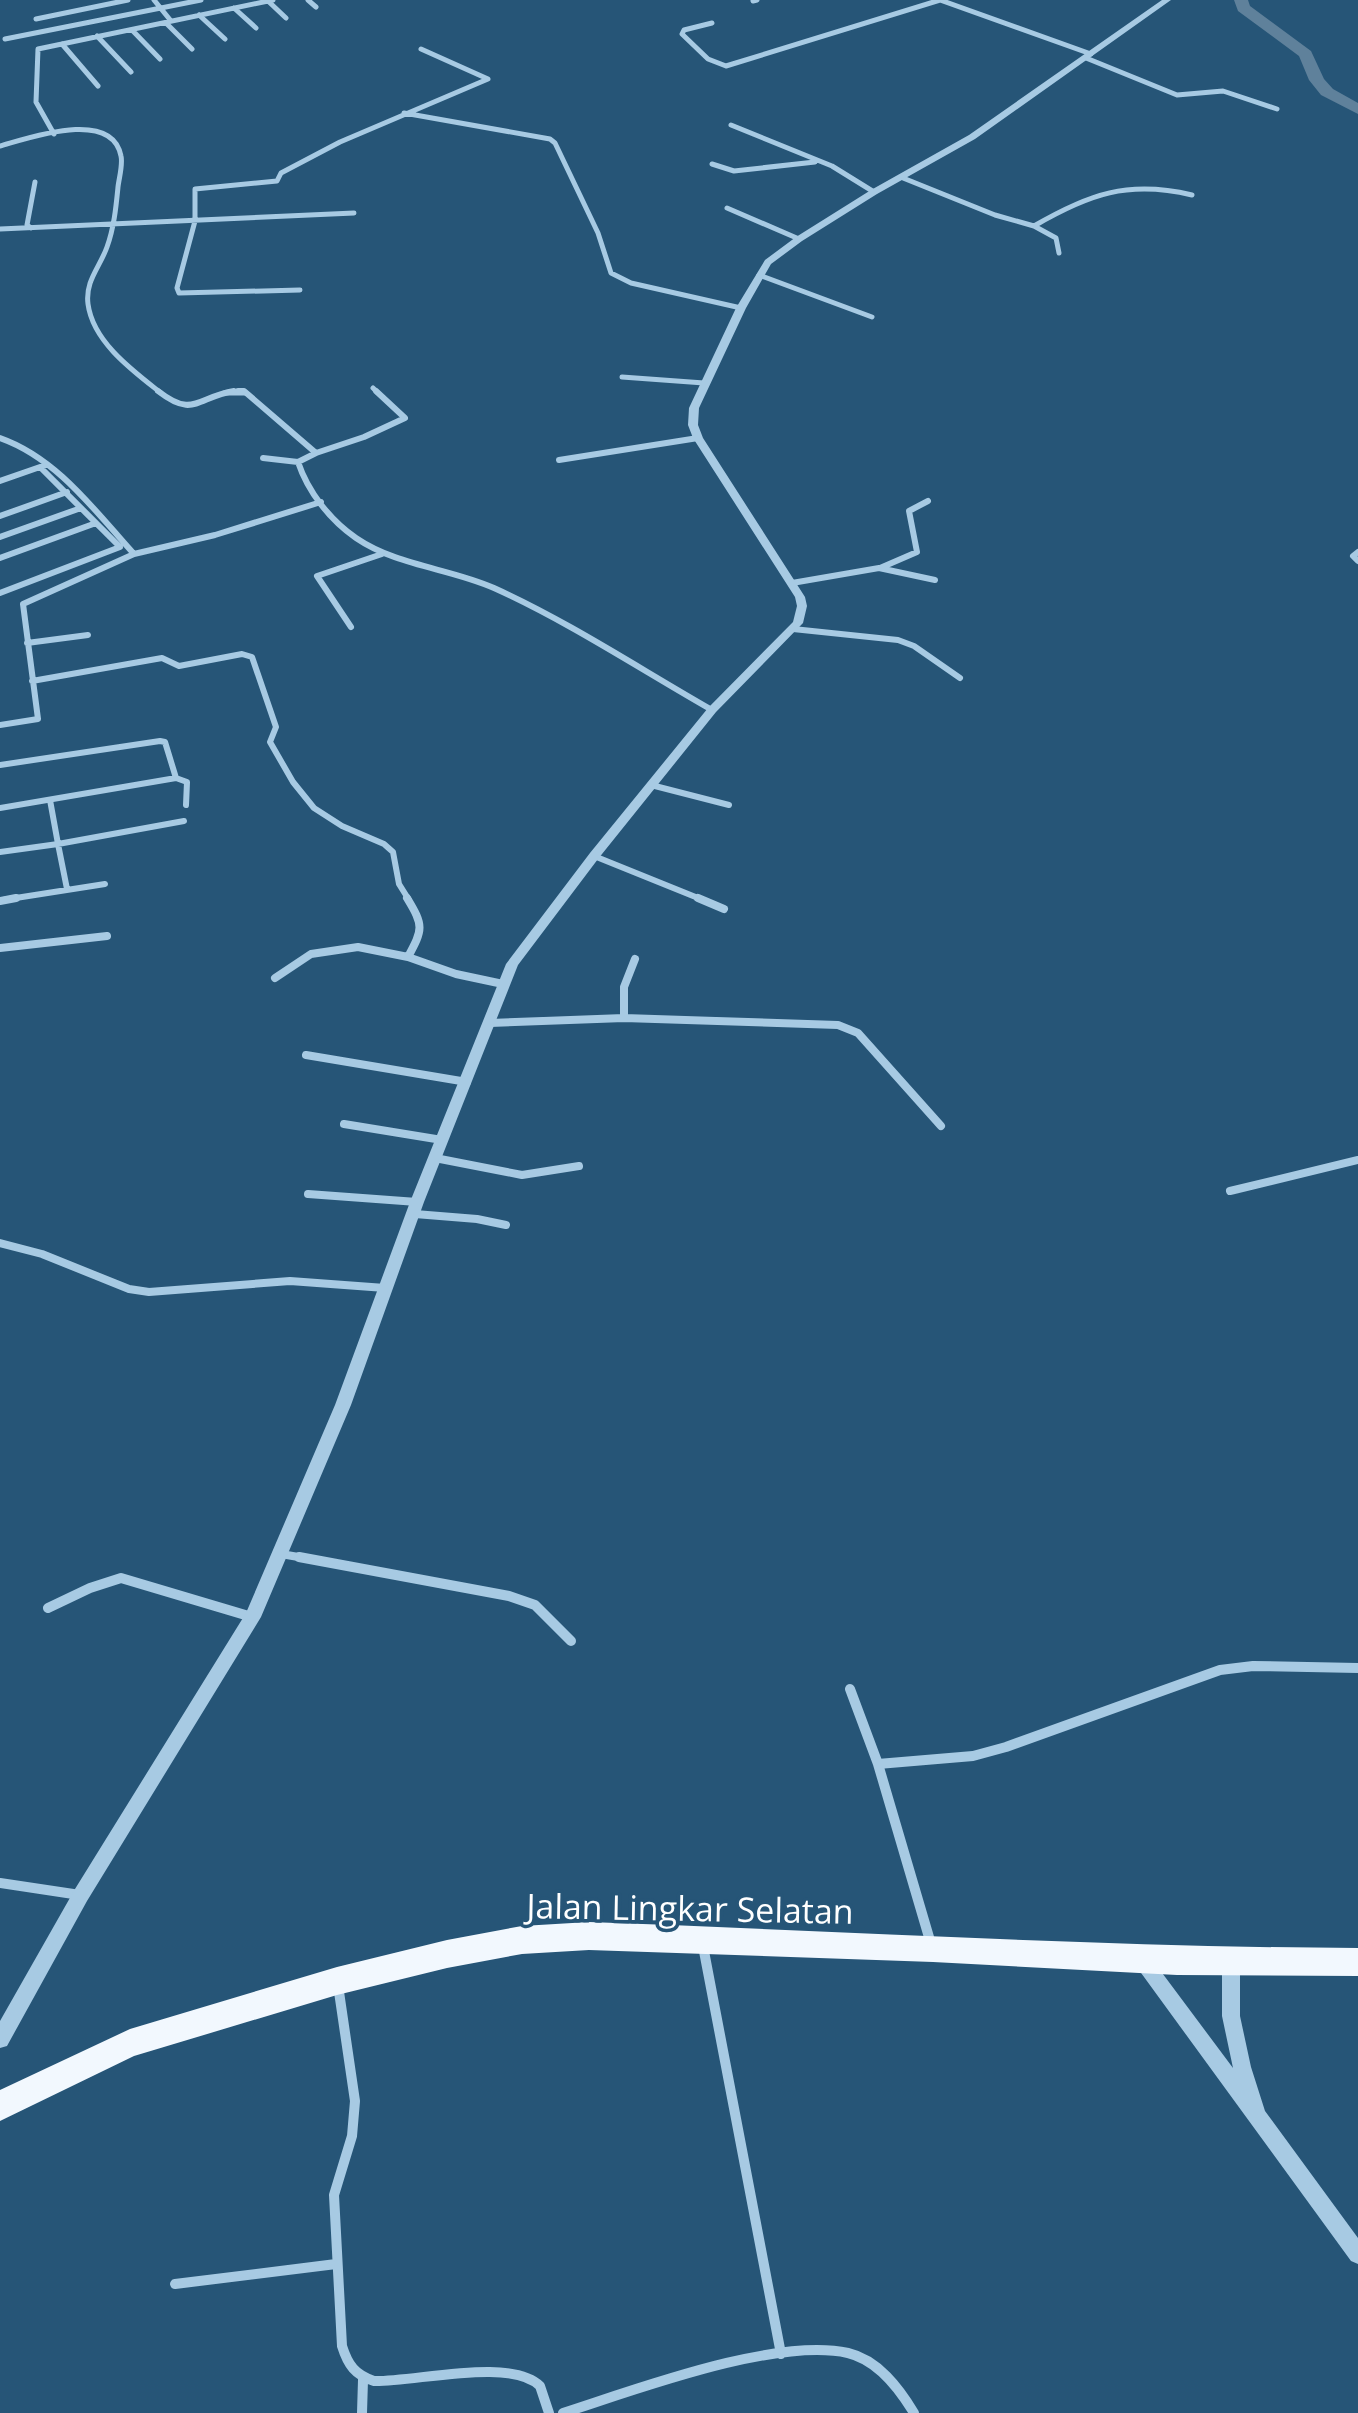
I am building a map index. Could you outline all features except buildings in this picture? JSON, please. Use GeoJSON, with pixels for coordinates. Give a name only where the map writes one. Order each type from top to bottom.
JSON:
{"type":"FeatureCollection","features":[{"type":"Feature","properties":{"kind":"highway","name":"Jalan Lingkar Selatan"},"geometry":{"type":"LineString","coordinates":[[0,2106],[130,2043],[337,1981],[447,1954],[522,1940],[589,1936],[933,1948],[1142,1960],[1358,1962]]}},
{"type":"Feature","properties":{"kind":"street"},"geometry":{"type":"LineString","coordinates":[[36,19],[128,0]]}},
{"type":"Feature","properties":{"kind":"street"},"geometry":{"type":"LineString","coordinates":[[154,0],[192,49]]}},
{"type":"Feature","properties":{"kind":"street"},"geometry":{"type":"LineString","coordinates":[[5,39],[201,0]]}},
{"type":"Feature","properties":{"kind":"street"},"geometry":{"type":"LineString","coordinates":[[54,134],[36,102],[37,50],[270,0],[286,18]]}},
{"type":"Feature","properties":{"kind":"street"},"geometry":{"type":"LineString","coordinates":[[308,0],[316,7]]}},
{"type":"Feature","properties":{"kind":"street"},"geometry":{"type":"LineString","coordinates":[[712,23],[684,30],[682,34],[693,47],[718,65],[726,66],[940,0],[1089,56],[1177,95],[1223,91],[1277,109]]}},
{"type":"Feature","properties":{"kind":"street"},"geometry":{"type":"LineString","coordinates":[[0,2039],[81,1895],[253,1617],[343,1405],[385,1288],[512,964],[712,710],[793,629],[801,615],[802,606],[792,583],[698,438],[693,418],[704,383],[759,275],[768,262],[799,239],[972,137],[1167,0]]}},
{"type":"Feature","properties":{"kind":"street"},"geometry":{"type":"LineString","coordinates":[[969,2],[967,5],[973,12]]}},
{"type":"Feature","properties":{"kind":"street"},"geometry":{"type":"LineString","coordinates":[[234,8],[256,28]]}},
{"type":"Feature","properties":{"kind":"street"},"geometry":{"type":"LineString","coordinates":[[199,15],[225,39]]}},
{"type":"Feature","properties":{"kind":"street"},"geometry":{"type":"LineString","coordinates":[[132,30],[160,59]]}},
{"type":"Feature","properties":{"kind":"street"},"geometry":{"type":"LineString","coordinates":[[44,32],[98,86]]}},
{"type":"Feature","properties":{"kind":"street"},"geometry":{"type":"LineString","coordinates":[[97,36],[131,72]]}},
{"type":"Feature","properties":{"kind":"street"},"geometry":{"type":"LineString","coordinates":[[300,290],[179,293],[177,288],[195,221],[197,188],[277,181],[281,173],[403,113],[488,79],[421,49]]}},
{"type":"Feature","properties":{"kind":"street"},"geometry":{"type":"LineString","coordinates":[[403,113],[550,139],[555,143],[598,233],[611,273],[631,283],[741,308]]}},
{"type":"Feature","properties":{"kind":"street"},"geometry":{"type":"LineString","coordinates":[[731,125],[820,161],[874,192]]}},
{"type":"Feature","properties":{"kind":"street"},"geometry":{"type":"LineString","coordinates":[[0,146],[94,128],[102,131],[119,148],[121,156],[113,225],[105,252],[88,287],[93,323],[105,342],[176,405],[194,404],[227,391],[244,391],[316,453]]}},
{"type":"Feature","properties":{"kind":"street"},"geometry":{"type":"LineString","coordinates":[[712,164],[734,171],[820,161]]}},
{"type":"Feature","properties":{"kind":"street"},"geometry":{"type":"LineString","coordinates":[[903,178],[995,215],[1034,226],[1056,238],[1059,253]]}},
{"type":"Feature","properties":{"kind":"street"},"geometry":{"type":"LineString","coordinates":[[31,228],[27,225],[35,182]]}},
{"type":"Feature","properties":{"kind":"street"},"geometry":{"type":"LineString","coordinates":[[1034,226],[1102,192],[1120,187],[1158,186],[1192,195]]}},
{"type":"Feature","properties":{"kind":"street"},"geometry":{"type":"LineString","coordinates":[[727,208],[799,239]]}},
{"type":"Feature","properties":{"kind":"street"},"geometry":{"type":"LineString","coordinates":[[0,229],[354,213]]}},
{"type":"Feature","properties":{"kind":"street"},"geometry":{"type":"LineString","coordinates":[[759,275],[872,317]]}},
{"type":"Feature","properties":{"kind":"street"},"geometry":{"type":"LineString","coordinates":[[622,377],[704,383]]}},
{"type":"Feature","properties":{"kind":"street"},"geometry":{"type":"LineString","coordinates":[[263,458],[298,462],[405,418],[373,388]]}},
{"type":"Feature","properties":{"kind":"street"},"geometry":{"type":"LineString","coordinates":[[559,460],[698,438]]}},
{"type":"Feature","properties":{"kind":"street"},"geometry":{"type":"LineString","coordinates":[[0,441],[11,441],[84,500],[134,554]]}},
{"type":"Feature","properties":{"kind":"street"},"geometry":{"type":"LineString","coordinates":[[298,462],[303,476],[321,502],[356,539],[385,553],[492,587],[577,631],[712,710]]}},
{"type":"Feature","properties":{"kind":"street"},"geometry":{"type":"LineString","coordinates":[[0,481],[43,466]]}},
{"type":"Feature","properties":{"kind":"street"},"geometry":{"type":"LineString","coordinates":[[0,593],[120,547],[43,466]]}},
{"type":"Feature","properties":{"kind":"street"},"geometry":{"type":"LineString","coordinates":[[0,516],[67,492]]}},
{"type":"Feature","properties":{"kind":"street"},"geometry":{"type":"LineString","coordinates":[[792,583],[879,568],[917,552],[909,511],[928,501]]}},
{"type":"Feature","properties":{"kind":"street"},"geometry":{"type":"LineString","coordinates":[[0,725],[38,719],[23,604],[134,554],[215,535],[321,502]]}},
{"type":"Feature","properties":{"kind":"street"},"geometry":{"type":"LineString","coordinates":[[0,537],[81,508]]}},
{"type":"Feature","properties":{"kind":"street"},"geometry":{"type":"LineString","coordinates":[[0,558],[96,523]]}},
{"type":"Feature","properties":{"kind":"street"},"geometry":{"type":"LineString","coordinates":[[1358,552],[1353,556],[1358,561]]}},
{"type":"Feature","properties":{"kind":"street"},"geometry":{"type":"LineString","coordinates":[[351,627],[317,576],[385,553]]}},
{"type":"Feature","properties":{"kind":"street"},"geometry":{"type":"LineString","coordinates":[[879,568],[935,580]]}},
{"type":"Feature","properties":{"kind":"street"},"geometry":{"type":"LineString","coordinates":[[793,629],[898,640],[914,646],[960,678]]}},
{"type":"Feature","properties":{"kind":"street"},"geometry":{"type":"LineString","coordinates":[[27,643],[88,635]]}},
{"type":"Feature","properties":{"kind":"street"},"geometry":{"type":"LineString","coordinates":[[32,681],[162,658],[179,666],[242,654],[252,657],[276,727],[270,742],[291,783],[321,816],[384,844],[393,852],[399,884],[420,920],[421,933],[408,957]]}},
{"type":"Feature","properties":{"kind":"street"},"geometry":{"type":"LineString","coordinates":[[0,765],[160,741],[165,742],[169,749],[176,778]]}},
{"type":"Feature","properties":{"kind":"street"},"geometry":{"type":"LineString","coordinates":[[0,808],[176,778],[187,782],[186,805]]}},
{"type":"Feature","properties":{"kind":"street"},"geometry":{"type":"LineString","coordinates":[[651,785],[729,805]]}},
{"type":"Feature","properties":{"kind":"street"},"geometry":{"type":"LineString","coordinates":[[50,800],[67,889]]}},
{"type":"Feature","properties":{"kind":"street"},"geometry":{"type":"LineString","coordinates":[[0,852],[184,821]]}},
{"type":"Feature","properties":{"kind":"street"},"geometry":{"type":"LineString","coordinates":[[594,856],[724,909]]}},
{"type":"Feature","properties":{"kind":"street"},"geometry":{"type":"LineString","coordinates":[[0,901],[105,884]]}},
{"type":"Feature","properties":{"kind":"street"},"geometry":{"type":"LineString","coordinates":[[0,948],[107,936]]}},
{"type":"Feature","properties":{"kind":"street"},"geometry":{"type":"LineString","coordinates":[[275,978],[311,954],[358,947],[408,957],[456,974],[503,984]]}},
{"type":"Feature","properties":{"kind":"street"},"geometry":{"type":"LineString","coordinates":[[624,1018],[622,991],[625,977],[635,959]]}},
{"type":"Feature","properties":{"kind":"street"},"geometry":{"type":"LineString","coordinates":[[490,1023],[624,1018],[734,1019],[850,1028],[858,1033],[941,1126]]}},
{"type":"Feature","properties":{"kind":"street"},"geometry":{"type":"LineString","coordinates":[[306,1055],[467,1082]]}},
{"type":"Feature","properties":{"kind":"street"},"geometry":{"type":"LineString","coordinates":[[344,1124],[442,1140]]}},
{"type":"Feature","properties":{"kind":"street"},"geometry":{"type":"LineString","coordinates":[[435,1158],[522,1175],[579,1166]]}},
{"type":"Feature","properties":{"kind":"street"},"geometry":{"type":"LineString","coordinates":[[1230,1191],[1358,1160]]}},
{"type":"Feature","properties":{"kind":"street"},"geometry":{"type":"LineString","coordinates":[[308,1194],[416,1208],[506,1225]]}},
{"type":"Feature","properties":{"kind":"street"},"geometry":{"type":"LineString","coordinates":[[0,1243],[42,1254],[129,1289],[149,1292],[290,1281],[385,1288]]}},
{"type":"Feature","properties":{"kind":"street"},"geometry":{"type":"LineString","coordinates":[[281,1554],[509,1596],[535,1605],[571,1641]]}},
{"type":"Feature","properties":{"kind":"street"},"geometry":{"type":"LineString","coordinates":[[48,1608],[90,1588],[121,1578],[253,1617]]}},
{"type":"Feature","properties":{"kind":"street"},"geometry":{"type":"LineString","coordinates":[[878,1764],[944,1759],[1006,1747],[1220,1670],[1253,1666],[1358,1668]]}},
{"type":"Feature","properties":{"kind":"street"},"geometry":{"type":"LineString","coordinates":[[850,1689],[878,1764],[933,1948]]}},
{"type":"Feature","properties":{"kind":"street"},"geometry":{"type":"LineString","coordinates":[[0,1883],[81,1895]]}},
{"type":"Feature","properties":{"kind":"street"},"geometry":{"type":"LineString","coordinates":[[702,1941],[781,2354]]}},
{"type":"Feature","properties":{"kind":"street"},"geometry":{"type":"LineString","coordinates":[[1142,1960],[1358,2254]]}},
{"type":"Feature","properties":{"kind":"street"},"geometry":{"type":"LineString","coordinates":[[1231,1962],[1231,2016],[1242,2067],[1259,2121]]}},
{"type":"Feature","properties":{"kind":"street"},"geometry":{"type":"LineString","coordinates":[[337,1981],[355,2101],[352,2136],[334,2195],[342,2346],[349,2367],[363,2380],[513,2373],[535,2380],[544,2394],[549,2413]]}},
{"type":"Feature","properties":{"kind":"street"},"geometry":{"type":"LineString","coordinates":[[175,2284],[336,2264]]}},
{"type":"Feature","properties":{"kind":"street"},"geometry":{"type":"LineString","coordinates":[[563,2413],[688,2375],[781,2354],[817,2351],[849,2354],[878,2369],[902,2392],[914,2413]]}},
{"type":"Feature","properties":{"kind":"street"},"geometry":{"type":"LineString","coordinates":[[362,2413],[363,2380]]}},
{"type":"Feature","properties":{"kind":"waterway"},"geometry":{"type":"LineString","coordinates":[[1241,0],[1243,8],[1306,54],[1317,80],[1327,92],[1358,109]]}}]}
